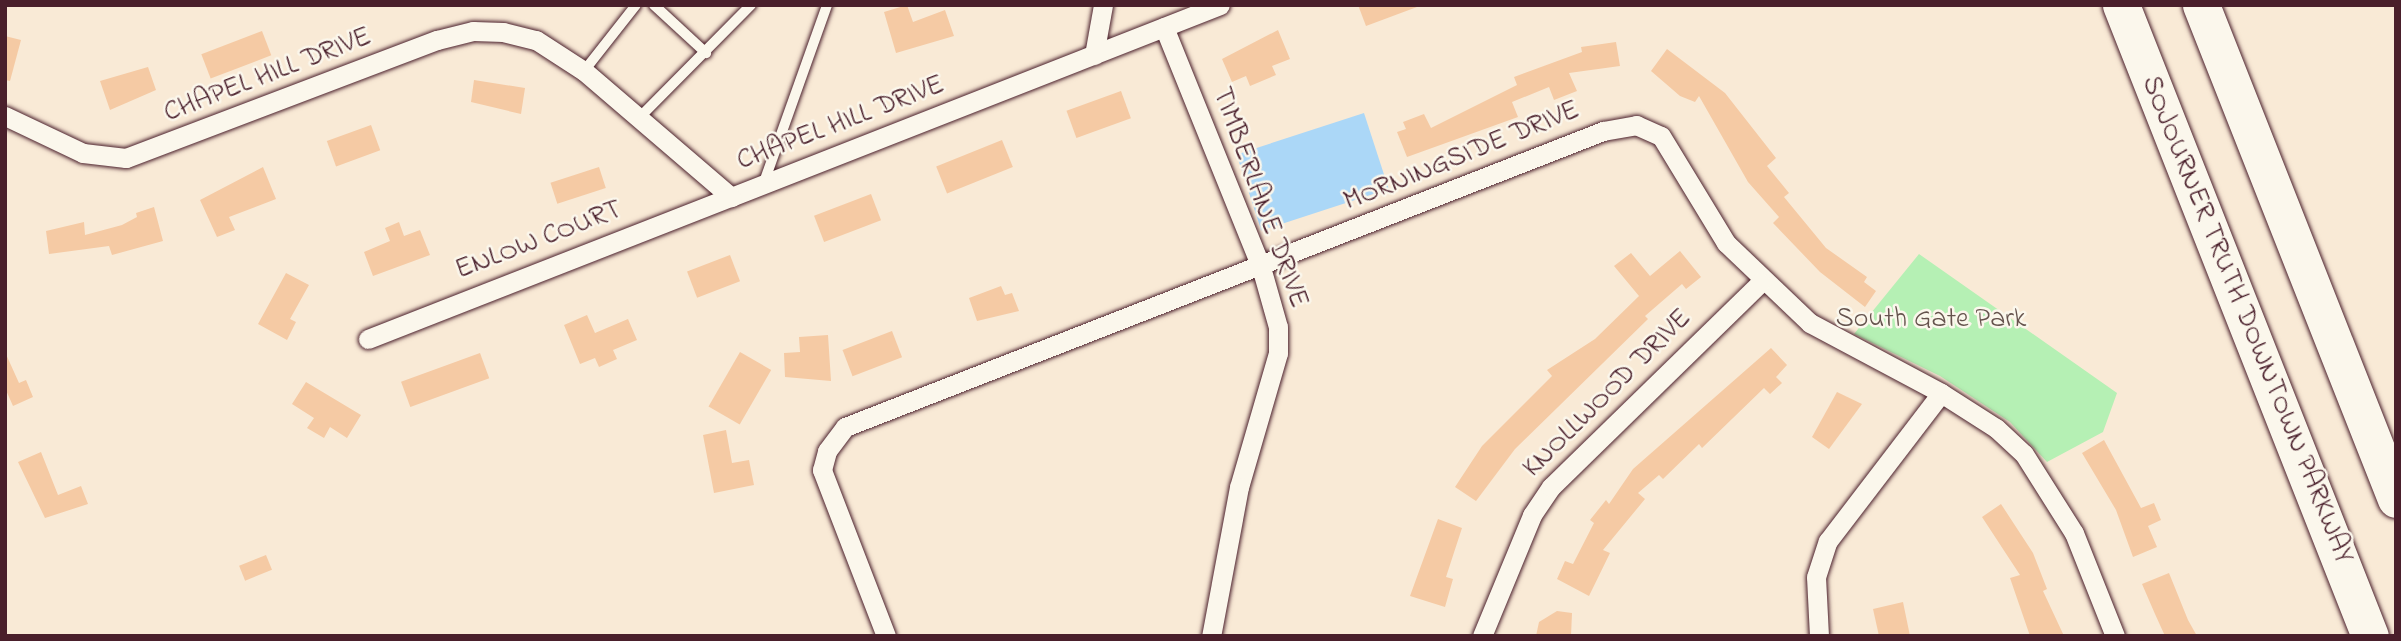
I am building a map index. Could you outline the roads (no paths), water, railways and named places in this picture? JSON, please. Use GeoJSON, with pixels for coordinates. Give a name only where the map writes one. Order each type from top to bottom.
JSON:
{"type":"FeatureCollection","features":[{"type":"Feature","properties":{"kind":"highway","name":"SOJOURNER TRUTH DOWNTOWN PARKWAY"},"geometry":{"type":"LineString","coordinates":[[2121,5],[2370,636]]}},
{"type":"Feature","properties":{"kind":"highway"},"geometry":{"type":"LineString","coordinates":[[2201,5],[2396,499]]}},
{"type":"Feature","properties":{"kind":"street"},"geometry":{"type":"LineString","coordinates":[[1094,55],[1103,5]]}},
{"type":"Feature","properties":{"kind":"street","name":"CHAPEL HILL DRIVE"},"geometry":{"type":"LineString","coordinates":[[5,116],[83,153],[126,158],[473,31],[536,40],[584,71],[731,197],[1220,5]]}},
{"type":"Feature","properties":{"kind":"street","name":"TIMBERLANE DRIVE"},"geometry":{"type":"LineString","coordinates":[[1164,27],[1273,301],[1278,353],[1239,487],[1210,636]]}},
{"type":"Feature","properties":{"kind":"street","name":"MORNINGSIDE DRIVE"},"geometry":{"type":"LineString","coordinates":[[886,636],[822,470],[827,450],[845,427],[1604,131],[1636,125],[1661,136],[1706,217],[1761,282],[1836,340],[1941,393],[1996,428],[2045,481],[2074,533],[2116,636]]}},
{"type":"Feature","properties":{"kind":"street","name":"ENLOW COURT"},"geometry":{"type":"LineString","coordinates":[[368,339],[731,197]]}},
{"type":"Feature","properties":{"kind":"street","name":"KNOLLWOOD DRIVE"},"geometry":{"type":"LineString","coordinates":[[1482,636],[1532,515],[1550,487],[1761,282]]}},
{"type":"Feature","properties":{"kind":"street"},"geometry":{"type":"LineString","coordinates":[[1819,636],[1816,577],[1828,541],[1941,393]]}},
{"type":"Feature","properties":{"kind":"lane"},"geometry":{"type":"LineString","coordinates":[[584,71],[636,5]]}},
{"type":"Feature","properties":{"kind":"lane"},"geometry":{"type":"LineString","coordinates":[[654,5],[706,53]]}},
{"type":"Feature","properties":{"kind":"lane"},"geometry":{"type":"LineString","coordinates":[[640,117],[751,5]]}},
{"type":"Feature","properties":{"kind":"lane"},"geometry":{"type":"LineString","coordinates":[[763,185],[827,5]]}},
{"type":"Feature","properties":{"kind":"water"},"geometry":{"type":"Polygon","coordinates":[[[1364,113],[1389,189],[1261,230],[1237,154],[1364,113]]]}},
{"type":"Feature","properties":{"kind":"park label","name":"South Gate Park"},"geometry":{"type":"Point","coordinates":[1931,320]}}]}
